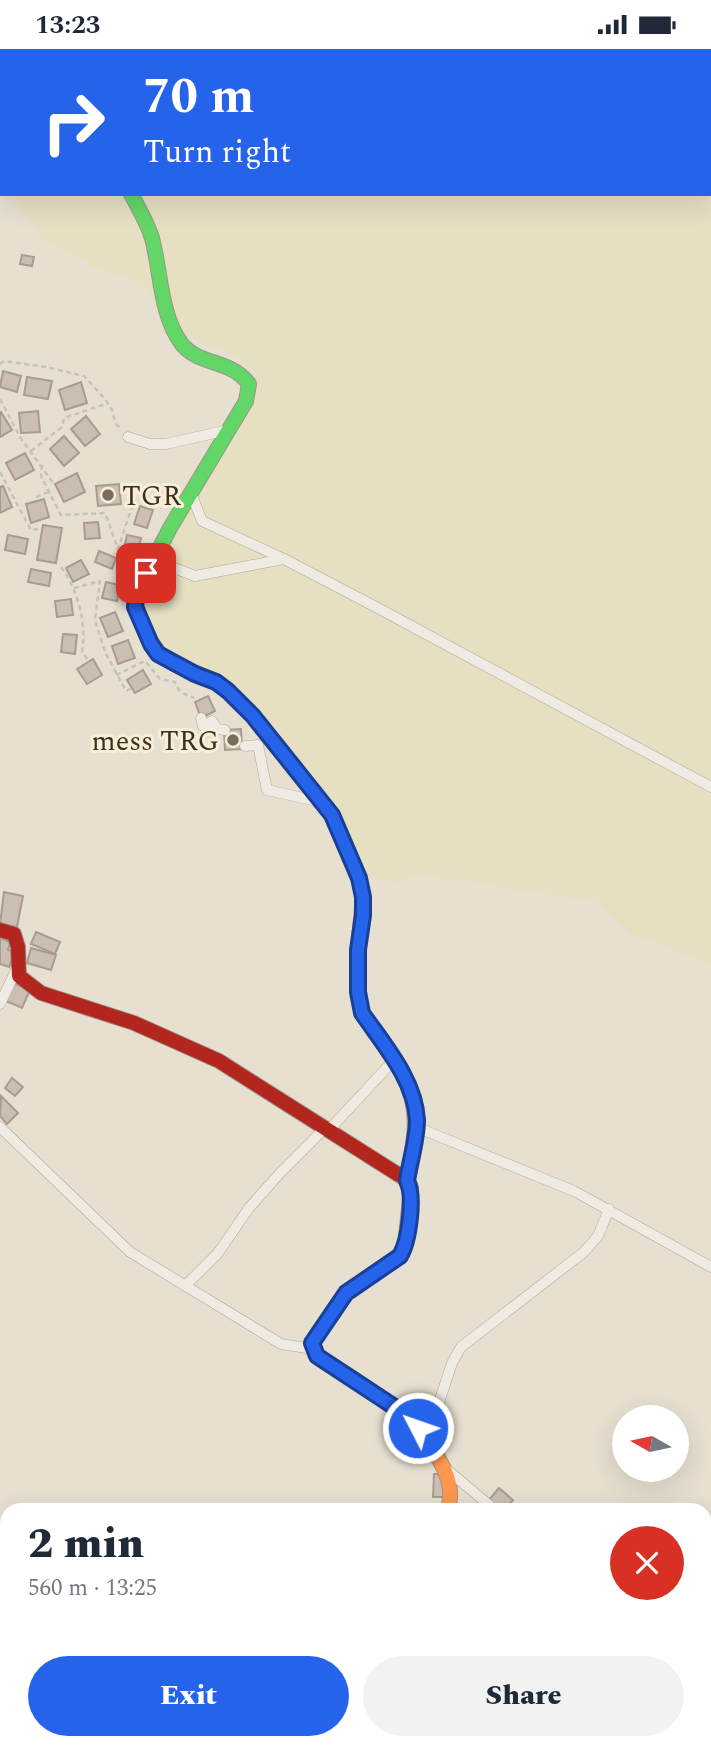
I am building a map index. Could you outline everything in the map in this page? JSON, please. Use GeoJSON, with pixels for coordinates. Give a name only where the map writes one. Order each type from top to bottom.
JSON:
{"type":"FeatureCollection","features":[{"type":"Feature","properties":{"kind":"street"},"geometry":{"type":"LineString","coordinates":[[132,196],[148,225],[171,323],[178,341],[195,356],[239,370],[249,384],[246,401],[146,573],[136,594],[135,607],[158,654],[216,682],[228,691],[253,716],[332,815],[359,878],[363,897],[358,950],[358,992],[362,1013],[404,1075],[415,1107],[416,1127],[407,1181]]}},
{"type":"Feature","properties":{"kind":"street"},"geometry":{"type":"LineString","coordinates":[[128,437],[150,445],[166,445],[229,430]]}},
{"type":"Feature","properties":{"kind":"street"},"geometry":{"type":"LineString","coordinates":[[191,493],[202,521],[284,559],[542,694],[711,787]]}},
{"type":"Feature","properties":{"kind":"street"},"geometry":{"type":"LineString","coordinates":[[156,554],[174,568],[195,576],[284,559]]}},
{"type":"Feature","properties":{"kind":"street"},"geometry":{"type":"LineString","coordinates":[[126,568],[146,573]]}},
{"type":"Feature","properties":{"kind":"street"},"geometry":{"type":"LineString","coordinates":[[201,718],[203,726],[212,721],[217,729],[225,730]]}},
{"type":"Feature","properties":{"kind":"street"},"geometry":{"type":"LineString","coordinates":[[245,746],[258,745],[267,790],[321,802]]}},
{"type":"Feature","properties":{"kind":"street"},"geometry":{"type":"LineString","coordinates":[[0,930],[13,934],[16,941],[19,976],[41,993],[134,1023],[219,1061],[407,1181],[411,1188],[411,1197],[405,1247],[393,1262],[346,1293],[312,1343],[317,1356],[402,1412],[427,1440],[443,1467],[452,1496],[450,1503]]}},
{"type":"Feature","properties":{"kind":"street"},"geometry":{"type":"LineString","coordinates":[[0,1004],[17,968]]}},
{"type":"Feature","properties":{"kind":"street"},"geometry":{"type":"LineString","coordinates":[[185,1286],[218,1253],[249,1208],[280,1173],[327,1129],[394,1059]]}},
{"type":"Feature","properties":{"kind":"street"},"geometry":{"type":"LineString","coordinates":[[0,1127],[123,1246],[281,1344],[313,1349]]}},
{"type":"Feature","properties":{"kind":"street"},"geometry":{"type":"LineString","coordinates":[[416,1127],[574,1191],[711,1267]]}},
{"type":"Feature","properties":{"kind":"street"},"geometry":{"type":"LineString","coordinates":[[427,1440],[452,1363],[461,1347],[584,1252],[598,1236],[608,1209]]}},
{"type":"Feature","properties":{"kind":"street"},"geometry":{"type":"LineString","coordinates":[[443,1467],[487,1503]]}},
{"type":"Feature","properties":{"kind":"path"},"geometry":{"type":"LineString","coordinates":[[0,364],[4,361],[85,376],[108,403],[116,424],[128,437]]}},
{"type":"Feature","properties":{"kind":"path"},"geometry":{"type":"LineString","coordinates":[[0,399],[20,437],[52,483]]}},
{"type":"Feature","properties":{"kind":"path"},"geometry":{"type":"LineString","coordinates":[[31,451],[62,427],[64,418],[108,403]]}},
{"type":"Feature","properties":{"kind":"path"},"geometry":{"type":"LineString","coordinates":[[42,465],[41,476],[61,515],[106,513],[118,549],[132,507]]}},
{"type":"Feature","properties":{"kind":"path"},"geometry":{"type":"LineString","coordinates":[[0,472],[31,530],[38,529]]}},
{"type":"Feature","properties":{"kind":"path"},"geometry":{"type":"LineString","coordinates":[[36,497],[49,492]]}},
{"type":"Feature","properties":{"kind":"path"},"geometry":{"type":"LineString","coordinates":[[61,567],[74,588],[84,639],[82,652],[89,661]]}},
{"type":"Feature","properties":{"kind":"path"},"geometry":{"type":"LineString","coordinates":[[74,588],[100,581],[94,620],[116,675],[125,691],[132,688]]}},
{"type":"Feature","properties":{"kind":"path"},"geometry":{"type":"LineString","coordinates":[[116,675],[145,661],[160,679],[175,682],[176,687],[183,693],[194,698]]}},
{"type":"Feature","properties":{"kind":"shaded area"},"geometry":{"type":"Polygon","coordinates":[[[16,196],[711,196],[711,966],[632,934],[595,901],[511,890],[462,880],[412,877],[397,882],[363,877],[357,861],[256,713],[161,651],[140,605],[140,595],[252,395],[256,373],[240,358],[196,340],[136,283],[124,276],[99,270],[42,239],[16,196]]]}},
{"type":"Feature","properties":{"kind":"building"},"geometry":{"type":"Polygon","coordinates":[[[22,255],[34,257],[32,266],[20,264],[22,255]]]}},
{"type":"Feature","properties":{"kind":"building"},"geometry":{"type":"Polygon","coordinates":[[[3,371],[21,376],[17,392],[0,387],[3,371]]]}},
{"type":"Feature","properties":{"kind":"building"},"geometry":{"type":"Polygon","coordinates":[[[27,377],[52,381],[48,399],[24,395],[27,377]]]}},
{"type":"Feature","properties":{"kind":"building"},"geometry":{"type":"Polygon","coordinates":[[[81,382],[87,403],[65,410],[59,390],[81,382]]]}},
{"type":"Feature","properties":{"kind":"building"},"geometry":{"type":"Polygon","coordinates":[[[38,411],[40,432],[21,433],[19,413],[38,411]]]}},
{"type":"Feature","properties":{"kind":"building"},"geometry":{"type":"Polygon","coordinates":[[[0,413],[12,430],[0,437],[0,413]]]}},
{"type":"Feature","properties":{"kind":"building"},"geometry":{"type":"Polygon","coordinates":[[[86,416],[100,434],[85,446],[71,429],[86,416]]]}},
{"type":"Feature","properties":{"kind":"building"},"geometry":{"type":"Polygon","coordinates":[[[64,436],[79,453],[64,466],[50,449],[64,436]]]}},
{"type":"Feature","properties":{"kind":"building"},"geometry":{"type":"Polygon","coordinates":[[[25,453],[34,470],[15,480],[6,463],[25,453]]]}},
{"type":"Feature","properties":{"kind":"building"},"geometry":{"type":"Polygon","coordinates":[[[77,473],[85,492],[64,502],[55,484],[77,473]]]}},
{"type":"Feature","properties":{"kind":"building","name":"TGR"},"geometry":{"type":"Polygon","coordinates":[[[119,484],[121,504],[98,506],[96,486],[119,484]]]}},
{"type":"Feature","properties":{"kind":"building"},"geometry":{"type":"Polygon","coordinates":[[[3,486],[12,507],[0,513],[0,487],[3,486]]]}},
{"type":"Feature","properties":{"kind":"building"},"geometry":{"type":"Polygon","coordinates":[[[44,499],[49,517],[31,523],[26,504],[44,499]]]}},
{"type":"Feature","properties":{"kind":"building"},"geometry":{"type":"Polygon","coordinates":[[[140,506],[153,510],[147,528],[134,524],[140,506]]]}},
{"type":"Feature","properties":{"kind":"building","name":"TGR"},"geometry":{"type":"Polygon","coordinates":[[[98,522],[100,538],[85,539],[84,523],[98,522]]]}},
{"type":"Feature","properties":{"kind":"building"},"geometry":{"type":"Polygon","coordinates":[[[43,525],[62,528],[56,563],[37,560],[43,525]]]}},
{"type":"Feature","properties":{"kind":"building"},"geometry":{"type":"Polygon","coordinates":[[[8,535],[28,539],[25,554],[5,550],[8,535]]]}},
{"type":"Feature","properties":{"kind":"building"},"geometry":{"type":"Polygon","coordinates":[[[127,535],[141,538],[137,556],[123,553],[127,535]]]}},
{"type":"Feature","properties":{"kind":"building"},"geometry":{"type":"Polygon","coordinates":[[[99,551],[116,558],[112,569],[95,562],[99,551]]]}},
{"type":"Feature","properties":{"kind":"building"},"geometry":{"type":"Polygon","coordinates":[[[81,560],[89,574],[73,582],[66,568],[81,560]]]}},
{"type":"Feature","properties":{"kind":"building"},"geometry":{"type":"Polygon","coordinates":[[[31,569],[51,573],[49,586],[28,582],[31,569]]]}},
{"type":"Feature","properties":{"kind":"building"},"geometry":{"type":"Polygon","coordinates":[[[106,582],[120,585],[117,601],[102,598],[106,582]]]}},
{"type":"Feature","properties":{"kind":"building"},"geometry":{"type":"Polygon","coordinates":[[[71,599],[73,615],[57,617],[55,601],[71,599]]]}},
{"type":"Feature","properties":{"kind":"building"},"geometry":{"type":"Polygon","coordinates":[[[115,612],[123,631],[108,637],[100,618],[115,612]]]}},
{"type":"Feature","properties":{"kind":"building"},"geometry":{"type":"Polygon","coordinates":[[[63,634],[77,635],[75,654],[61,652],[63,634]]]}},
{"type":"Feature","properties":{"kind":"building"},"geometry":{"type":"Polygon","coordinates":[[[128,640],[135,658],[118,664],[112,646],[128,640]]]}},
{"type":"Feature","properties":{"kind":"building"},"geometry":{"type":"Polygon","coordinates":[[[93,659],[102,675],[87,684],[77,669],[93,659]]]}},
{"type":"Feature","properties":{"kind":"building"},"geometry":{"type":"Polygon","coordinates":[[[143,670],[151,684],[135,693],[127,680],[143,670]]]}},
{"type":"Feature","properties":{"kind":"building","name":"mess TRG"},"geometry":{"type":"Polygon","coordinates":[[[208,696],[215,711],[201,718],[195,702],[208,696]]]}},
{"type":"Feature","properties":{"kind":"building","name":"mess TRG"},"geometry":{"type":"Polygon","coordinates":[[[241,729],[242,749],[225,750],[224,730],[241,729]]]}},
{"type":"Feature","properties":{"kind":"building"},"geometry":{"type":"Polygon","coordinates":[[[4,892],[23,896],[17,927],[0,924],[4,892]]]}},
{"type":"Feature","properties":{"kind":"building"},"geometry":{"type":"Polygon","coordinates":[[[36,932],[60,942],[55,954],[31,944],[36,932]]]}},
{"type":"Feature","properties":{"kind":"building"},"geometry":{"type":"Polygon","coordinates":[[[0,938],[10,942],[8,950],[14,952],[9,967],[0,964],[0,938]]]}},
{"type":"Feature","properties":{"kind":"building"},"geometry":{"type":"Polygon","coordinates":[[[31,948],[56,955],[51,970],[27,963],[31,948]]]}},
{"type":"Feature","properties":{"kind":"building"},"geometry":{"type":"Polygon","coordinates":[[[13,983],[30,990],[22,1008],[6,1001],[13,983]]]}},
{"type":"Feature","properties":{"kind":"building"},"geometry":{"type":"Polygon","coordinates":[[[12,1078],[23,1087],[15,1096],[5,1088],[12,1078]]]}},
{"type":"Feature","properties":{"kind":"building"},"geometry":{"type":"Polygon","coordinates":[[[1,1096],[18,1113],[7,1124],[0,1116],[1,1096]]]}},
{"type":"Feature","properties":{"kind":"building"},"geometry":{"type":"Polygon","coordinates":[[[434,1474],[445,1474],[444,1497],[433,1497],[434,1474]]]}},
{"type":"Feature","properties":{"kind":"building"},"geometry":{"type":"Polygon","coordinates":[[[499,1488],[513,1500],[510,1503],[488,1501],[499,1488]]]}},
{"type":"Feature","properties":{"kind":"traffic: fast"},"geometry":{"type":"LineString","coordinates":[[132,196],[152,238],[165,306],[174,332],[181,343],[196,356],[233,370],[249,384],[246,401],[170,528],[136,594],[137,610],[150,640],[164,657],[217,683],[242,706]]}},
{"type":"Feature","properties":{"kind":"traffic: fast"},"geometry":{"type":"LineString","coordinates":[[407,1180],[415,1125],[410,1093]]}},
{"type":"Feature","properties":{"kind":"traffic: slow"},"geometry":{"type":"LineString","coordinates":[[242,706],[253,716],[332,815],[359,878],[363,897],[358,950],[358,992],[362,1013],[404,1075],[410,1093]]}},
{"type":"Feature","properties":{"kind":"traffic: slow"},"geometry":{"type":"LineString","coordinates":[[399,1175],[407,1180],[411,1188],[405,1247],[400,1256],[346,1293],[312,1343],[317,1356],[389,1403],[420,1433],[444,1469],[450,1489],[449,1503]]}},
{"type":"Feature","properties":{"kind":"traffic: jam"},"geometry":{"type":"LineString","coordinates":[[0,930],[14,934],[18,947],[19,976],[41,993],[134,1023],[219,1061],[399,1175]]}},
{"type":"Feature","properties":{"kind":"place","name":"TGR"},"geometry":{"type":"Point","coordinates":[108,495]}},
{"type":"Feature","properties":{"kind":"place","name":"mess TRG"},"geometry":{"type":"Point","coordinates":[233,740]}},
{"type":"Feature","properties":{"kind":"route"},"geometry":{"type":"LineString","coordinates":[[146,573],[136,594],[135,607],[151,644],[167,661],[216,682],[253,716],[298,776],[332,815],[359,878],[363,915],[358,950],[359,1003],[362,1013],[404,1075],[415,1107],[417,1118],[407,1181],[411,1188],[411,1197],[405,1247],[400,1256],[346,1293],[312,1343],[317,1356],[396,1408],[418,1428]]}}]}
